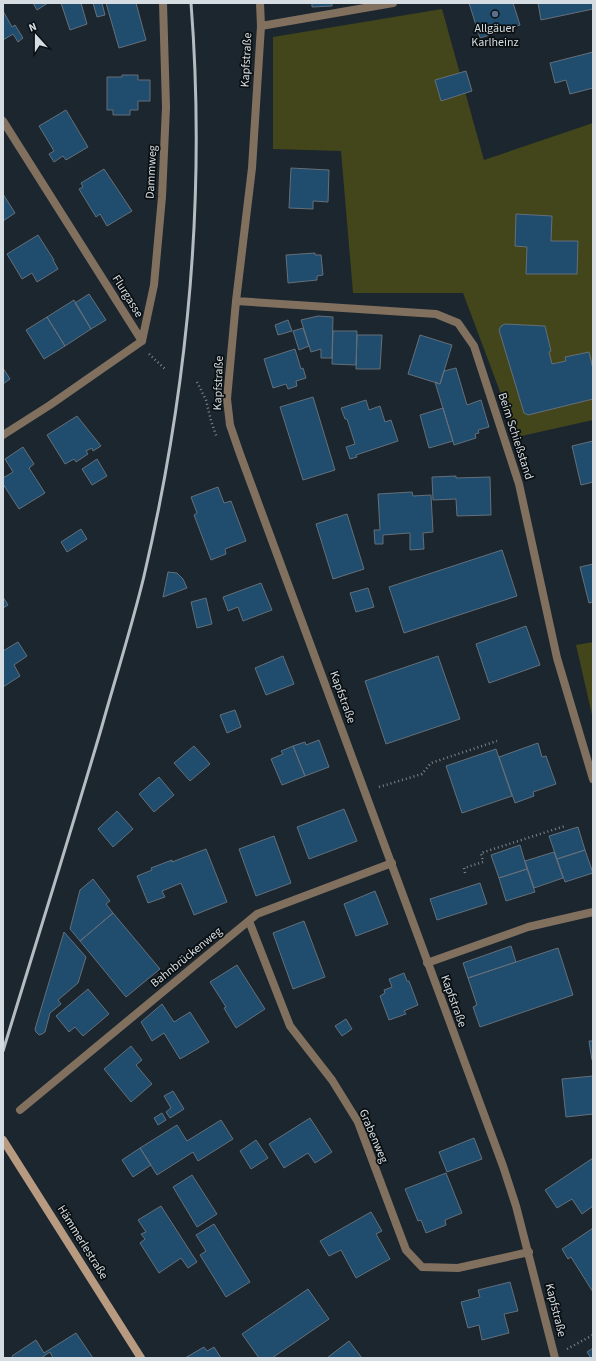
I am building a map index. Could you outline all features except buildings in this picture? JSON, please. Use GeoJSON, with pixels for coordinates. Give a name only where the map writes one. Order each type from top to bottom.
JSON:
{"type":"FeatureCollection","features":[{"type":"Feature","properties":{"kind":"street","name":"Dammweg"},"geometry":{"type":"LineString","coordinates":[[142,341],[154,285],[162,197],[166,107],[163,3]]}},
{"type":"Feature","properties":{"kind":"street","name":"Kapfstraße"},"geometry":{"type":"LineString","coordinates":[[260,3],[252,168],[236,301],[228,399],[230,424],[392,863],[427,963],[503,1166],[529,1252],[555,1357]]}},
{"type":"Feature","properties":{"kind":"street","name":"Kapfstraße"},"geometry":{"type":"LineString","coordinates":[[260,26],[393,3]]}},
{"type":"Feature","properties":{"kind":"street","name":"Flurgasse"},"geometry":{"type":"LineString","coordinates":[[3,121],[142,341]]}},
{"type":"Feature","properties":{"kind":"street","name":"Beim Schießstand"},"geometry":{"type":"LineString","coordinates":[[236,301],[436,314],[458,323],[474,346],[519,484],[557,658],[593,779]]}},
{"type":"Feature","properties":{"kind":"street"},"geometry":{"type":"LineString","coordinates":[[3,435],[50,405],[142,341]]}},
{"type":"Feature","properties":{"kind":"street","name":"Bahnbrückenweg"},"geometry":{"type":"LineString","coordinates":[[20,1110],[256,914],[392,863]]}},
{"type":"Feature","properties":{"kind":"street"},"geometry":{"type":"LineString","coordinates":[[427,963],[528,927],[593,912]]}},
{"type":"Feature","properties":{"kind":"street","name":"Grabenweg"},"geometry":{"type":"LineString","coordinates":[[249,921],[290,1026],[332,1080],[358,1122],[406,1250],[422,1267],[458,1268],[529,1252]]}},
{"type":"Feature","properties":{"kind":"street","name":"Hämmerlestraße"},"geometry":{"type":"LineString","coordinates":[[3,1140],[141,1358]]}},
{"type":"Feature","properties":{"kind":"path"},"geometry":{"type":"LineString","coordinates":[[142,341],[148,354],[165,369]]}},
{"type":"Feature","properties":{"kind":"path"},"geometry":{"type":"LineString","coordinates":[[365,791],[422,774],[431,763],[497,741]]}},
{"type":"Feature","properties":{"kind":"path"},"geometry":{"type":"LineString","coordinates":[[465,873],[464,868],[484,862],[480,852],[565,826]]}},
{"type":"Feature","properties":{"kind":"path"},"geometry":{"type":"LineString","coordinates":[[555,1357],[593,1335]]}},
{"type":"Feature","properties":{"kind":"green space"},"geometry":{"type":"Polygon","coordinates":[[[442,9],[484,160],[593,123],[593,420],[517,437],[463,293],[353,293],[341,151],[273,149],[273,37],[442,9]]]}},
{"type":"Feature","properties":{"kind":"green space"},"geometry":{"type":"Polygon","coordinates":[[[593,642],[593,719],[576,645],[593,642]]]}},
{"type":"Feature","properties":{"kind":"railway"},"geometry":{"type":"LineString","coordinates":[[3,1051],[78,808],[129,632],[144,576],[172,434],[190,291],[194,219],[196,147],[195,75],[191,3]]}},
{"type":"Feature","properties":{"kind":"place","name":"Allgäuer Karlheinz"},"geometry":{"type":"Point","coordinates":[495,14]}}]}
